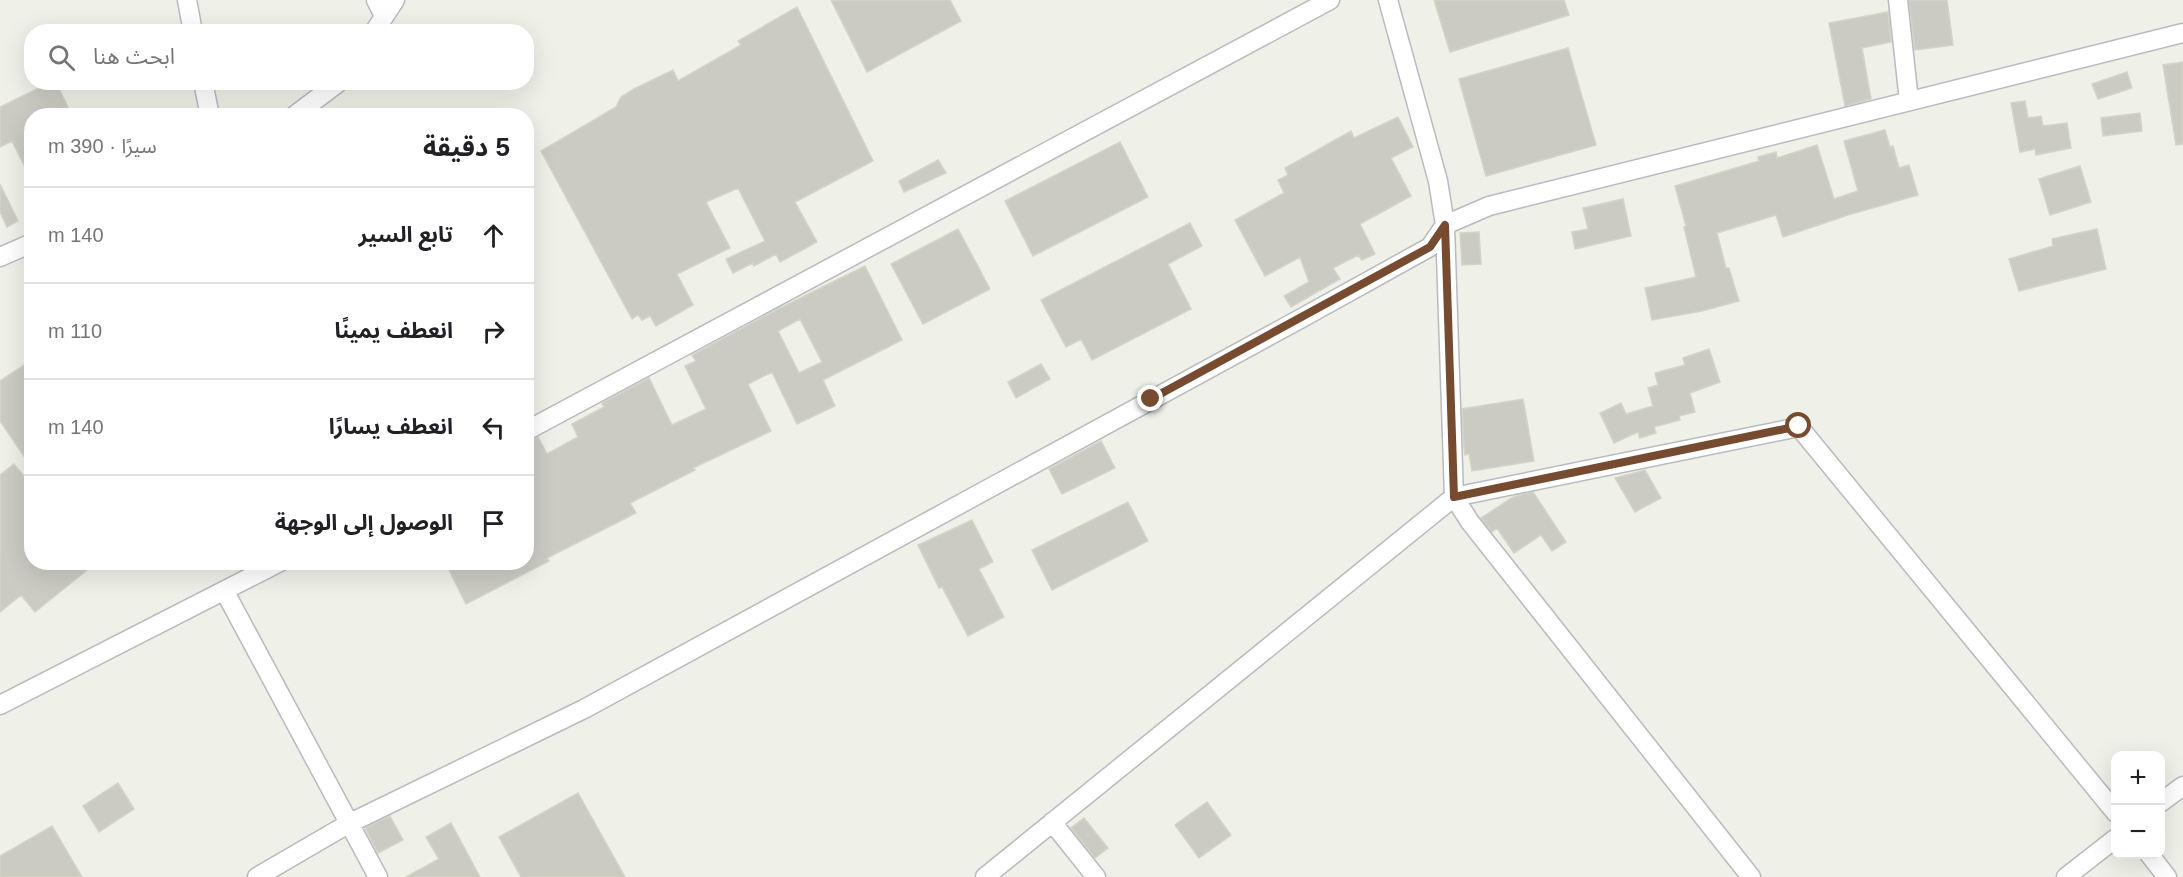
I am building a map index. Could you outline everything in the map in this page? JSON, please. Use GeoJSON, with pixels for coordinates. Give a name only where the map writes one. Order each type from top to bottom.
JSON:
{"type":"FeatureCollection","features":[{"type":"Feature","properties":{"kind":"street"},"geometry":{"type":"LineString","coordinates":[[187,0],[192,24]]}},
{"type":"Feature","properties":{"kind":"street"},"geometry":{"type":"LineString","coordinates":[[376,24],[380,8],[395,0]]}},
{"type":"Feature","properties":{"kind":"street"},"geometry":{"type":"LineString","coordinates":[[534,427],[1330,0]]}},
{"type":"Feature","properties":{"kind":"street"},"geometry":{"type":"LineString","coordinates":[[1388,0],[1438,181],[1445,225],[1454,497],[1470,522],[1751,877]]}},
{"type":"Feature","properties":{"kind":"street"},"geometry":{"type":"LineString","coordinates":[[1898,0],[1909,101]]}},
{"type":"Feature","properties":{"kind":"street"},"geometry":{"type":"LineString","coordinates":[[257,877],[348,824],[584,709],[1300,319],[1430,247],[1445,225],[1489,206],[2183,33]]}},
{"type":"Feature","properties":{"kind":"street"},"geometry":{"type":"LineString","coordinates":[[205,90],[208,108]]}},
{"type":"Feature","properties":{"kind":"street"},"geometry":{"type":"LineString","coordinates":[[305,108],[328,90]]}},
{"type":"Feature","properties":{"kind":"street"},"geometry":{"type":"LineString","coordinates":[[0,257],[24,246]]}},
{"type":"Feature","properties":{"kind":"street"},"geometry":{"type":"LineString","coordinates":[[985,877],[1454,497],[1799,426],[2111,808]]}},
{"type":"Feature","properties":{"kind":"street"},"geometry":{"type":"LineString","coordinates":[[0,705],[265,570]]}},
{"type":"Feature","properties":{"kind":"street"},"geometry":{"type":"LineString","coordinates":[[225,592],[378,877]]}},
{"type":"Feature","properties":{"kind":"street"},"geometry":{"type":"LineString","coordinates":[[2165,799],[2183,786]]}},
{"type":"Feature","properties":{"kind":"street"},"geometry":{"type":"LineString","coordinates":[[1052,822],[1096,877]]}},
{"type":"Feature","properties":{"kind":"street"},"geometry":{"type":"LineString","coordinates":[[2066,877],[2111,841]]}},
{"type":"Feature","properties":{"kind":"street"},"geometry":{"type":"LineString","coordinates":[[2152,859],[2167,877]]}},
{"type":"Feature","properties":{"kind":"building"},"geometry":{"type":"Polygon","coordinates":[[[831,0],[950,0],[961,21],[867,72],[831,0]]]}},
{"type":"Feature","properties":{"kind":"building"},"geometry":{"type":"Polygon","coordinates":[[[1434,0],[1564,0],[1569,15],[1450,52],[1434,0]]]}},
{"type":"Feature","properties":{"kind":"building"},"geometry":{"type":"Polygon","coordinates":[[[1909,0],[1947,0],[1953,45],[1915,50],[1909,0]]]}},
{"type":"Feature","properties":{"kind":"building"},"geometry":{"type":"Polygon","coordinates":[[[797,7],[873,161],[795,202],[817,242],[780,262],[776,254],[754,266],[753,263],[733,273],[726,259],[765,241],[738,188],[706,202],[730,248],[677,274],[693,305],[656,326],[650,316],[642,320],[638,315],[632,319],[541,151],[616,107],[621,97],[634,89],[673,70],[678,81],[741,45],[738,41],[797,7]]]}},
{"type":"Feature","properties":{"kind":"building"},"geometry":{"type":"Polygon","coordinates":[[[1888,12],[1891,42],[1862,48],[1871,99],[1845,106],[1829,23],[1888,12]]]}},
{"type":"Feature","properties":{"kind":"building"},"geometry":{"type":"Polygon","coordinates":[[[1568,48],[1596,145],[1486,176],[1459,79],[1568,48]]]}},
{"type":"Feature","properties":{"kind":"building"},"geometry":{"type":"Polygon","coordinates":[[[2183,62],[2183,144],[2176,145],[2163,65],[2183,62]]]}},
{"type":"Feature","properties":{"kind":"building"},"geometry":{"type":"Polygon","coordinates":[[[2127,72],[2132,88],[2098,99],[2092,84],[2127,72]]]}},
{"type":"Feature","properties":{"kind":"building"},"geometry":{"type":"Polygon","coordinates":[[[35,90],[60,90],[68,108],[24,108],[24,165],[12,141],[0,147],[0,107],[35,90]]]}},
{"type":"Feature","properties":{"kind":"building"},"geometry":{"type":"Polygon","coordinates":[[[2025,101],[2028,118],[2041,116],[2043,126],[2067,123],[2071,148],[2036,155],[2035,149],[2020,152],[2011,103],[2025,101]]]}},
{"type":"Feature","properties":{"kind":"building"},"geometry":{"type":"Polygon","coordinates":[[[2140,113],[2142,131],[2103,136],[2101,118],[2140,113]]]}},
{"type":"Feature","properties":{"kind":"building"},"geometry":{"type":"Polygon","coordinates":[[[1398,117],[1413,147],[1391,158],[1411,196],[1360,224],[1375,254],[1362,260],[1358,255],[1333,268],[1340,279],[1291,307],[1284,296],[1309,282],[1300,257],[1265,276],[1235,220],[1284,193],[1278,180],[1288,175],[1285,168],[1351,131],[1354,138],[1398,117]]]}},
{"type":"Feature","properties":{"kind":"building"},"geometry":{"type":"Polygon","coordinates":[[[1885,130],[1890,147],[1893,146],[1899,168],[1909,165],[1918,195],[1783,237],[1776,215],[1717,233],[1726,268],[1729,268],[1739,301],[1702,311],[1652,320],[1645,288],[1696,277],[1675,186],[1759,161],[1758,157],[1776,152],[1777,158],[1817,145],[1834,199],[1858,191],[1844,141],[1885,130]]]}},
{"type":"Feature","properties":{"kind":"building"},"geometry":{"type":"Polygon","coordinates":[[[1120,142],[1148,197],[1033,256],[1005,201],[1120,142]]]}},
{"type":"Feature","properties":{"kind":"building"},"geometry":{"type":"Polygon","coordinates":[[[938,160],[946,173],[904,192],[899,181],[938,160]]]}},
{"type":"Feature","properties":{"kind":"building"},"geometry":{"type":"Polygon","coordinates":[[[2080,166],[2091,202],[2050,215],[2039,179],[2080,166]]]}},
{"type":"Feature","properties":{"kind":"building"},"geometry":{"type":"Polygon","coordinates":[[[0,184],[18,221],[7,227],[0,212],[0,184]]]}},
{"type":"Feature","properties":{"kind":"building"},"geometry":{"type":"Polygon","coordinates":[[[1623,199],[1631,236],[1575,249],[1572,232],[1588,229],[1583,208],[1623,199]]]}},
{"type":"Feature","properties":{"kind":"building"},"geometry":{"type":"Polygon","coordinates":[[[1190,223],[1202,246],[1168,264],[1191,309],[1092,360],[1081,339],[1066,347],[1041,300],[1190,223]]]}},
{"type":"Feature","properties":{"kind":"building"},"geometry":{"type":"Polygon","coordinates":[[[958,229],[990,289],[923,324],[891,264],[958,229]]]}},
{"type":"Feature","properties":{"kind":"building"},"geometry":{"type":"Polygon","coordinates":[[[2097,229],[2106,269],[2019,291],[2009,259],[2053,246],[2052,239],[2097,229]]]}},
{"type":"Feature","properties":{"kind":"building"},"geometry":{"type":"Polygon","coordinates":[[[1479,232],[1481,264],[1462,265],[1460,233],[1479,232]]]}},
{"type":"Feature","properties":{"kind":"building"},"geometry":{"type":"Polygon","coordinates":[[[865,266],[902,340],[823,380],[835,406],[797,424],[772,372],[748,384],[771,431],[693,468],[695,470],[630,503],[636,513],[547,558],[549,561],[534,569],[534,439],[538,437],[547,454],[578,437],[572,424],[604,407],[602,403],[649,378],[672,425],[706,409],[685,366],[696,361],[692,355],[865,266]],[[800,319],[778,331],[799,373],[822,362],[800,319]]]}},
{"type":"Feature","properties":{"kind":"building"},"geometry":{"type":"Polygon","coordinates":[[[1709,349],[1720,382],[1690,393],[1695,412],[1679,416],[1680,420],[1654,427],[1656,433],[1640,438],[1638,432],[1614,443],[1600,413],[1621,403],[1626,414],[1653,406],[1648,388],[1658,385],[1655,373],[1685,365],[1683,358],[1709,349]]]}},
{"type":"Feature","properties":{"kind":"building"},"geometry":{"type":"Polygon","coordinates":[[[1041,364],[1050,379],[1016,398],[1008,382],[1041,364]]]}},
{"type":"Feature","properties":{"kind":"building"},"geometry":{"type":"Polygon","coordinates":[[[24,365],[24,456],[0,421],[0,381],[24,365]]]}},
{"type":"Feature","properties":{"kind":"building"},"geometry":{"type":"Polygon","coordinates":[[[1523,399],[1534,461],[1472,471],[1469,454],[1465,455],[1462,409],[1523,399]]]}},
{"type":"Feature","properties":{"kind":"building"},"geometry":{"type":"Polygon","coordinates":[[[1101,441],[1115,468],[1062,494],[1049,469],[1101,441]]]}},
{"type":"Feature","properties":{"kind":"building"},"geometry":{"type":"Polygon","coordinates":[[[14,464],[24,476],[24,570],[87,570],[35,612],[21,595],[0,612],[0,475],[14,464]]]}},
{"type":"Feature","properties":{"kind":"building"},"geometry":{"type":"Polygon","coordinates":[[[1645,470],[1661,498],[1635,512],[1615,478],[1645,470]]]}},
{"type":"Feature","properties":{"kind":"building"},"geometry":{"type":"Polygon","coordinates":[[[1533,492],[1566,542],[1552,551],[1541,535],[1514,553],[1497,528],[1492,532],[1481,518],[1513,497],[1533,492]]]}},
{"type":"Feature","properties":{"kind":"building"},"geometry":{"type":"Polygon","coordinates":[[[1128,502],[1148,541],[1052,590],[1032,550],[1128,502]]]}},
{"type":"Feature","properties":{"kind":"building"},"geometry":{"type":"Polygon","coordinates":[[[972,520],[993,562],[979,569],[1004,617],[968,636],[942,587],[939,588],[918,545],[972,520]]]}},
{"type":"Feature","properties":{"kind":"building"},"geometry":{"type":"Polygon","coordinates":[[[449,570],[532,570],[466,604],[449,570]]]}},
{"type":"Feature","properties":{"kind":"building"},"geometry":{"type":"Polygon","coordinates":[[[118,783],[134,809],[99,832],[83,806],[118,783]]]}},
{"type":"Feature","properties":{"kind":"building"},"geometry":{"type":"Polygon","coordinates":[[[578,793],[625,877],[521,877],[499,837],[578,793]]]}},
{"type":"Feature","properties":{"kind":"building"},"geometry":{"type":"Polygon","coordinates":[[[1207,802],[1231,835],[1199,858],[1175,825],[1207,802]]]}},
{"type":"Feature","properties":{"kind":"building"},"geometry":{"type":"Polygon","coordinates":[[[390,816],[403,840],[378,853],[365,828],[390,816]]]}},
{"type":"Feature","properties":{"kind":"building"},"geometry":{"type":"Polygon","coordinates":[[[1084,818],[1108,848],[1095,858],[1071,828],[1084,818]]]}},
{"type":"Feature","properties":{"kind":"building"},"geometry":{"type":"Polygon","coordinates":[[[451,823],[480,877],[406,877],[439,859],[426,837],[451,823]]]}},
{"type":"Feature","properties":{"kind":"building"},"geometry":{"type":"Polygon","coordinates":[[[52,826],[82,877],[0,877],[0,856],[52,826]]]}},
{"type":"Feature","properties":{"kind":"route"},"geometry":{"type":"LineString","coordinates":[[1151,399],[1430,247],[1445,225],[1454,497],[1799,426]]}}]}
